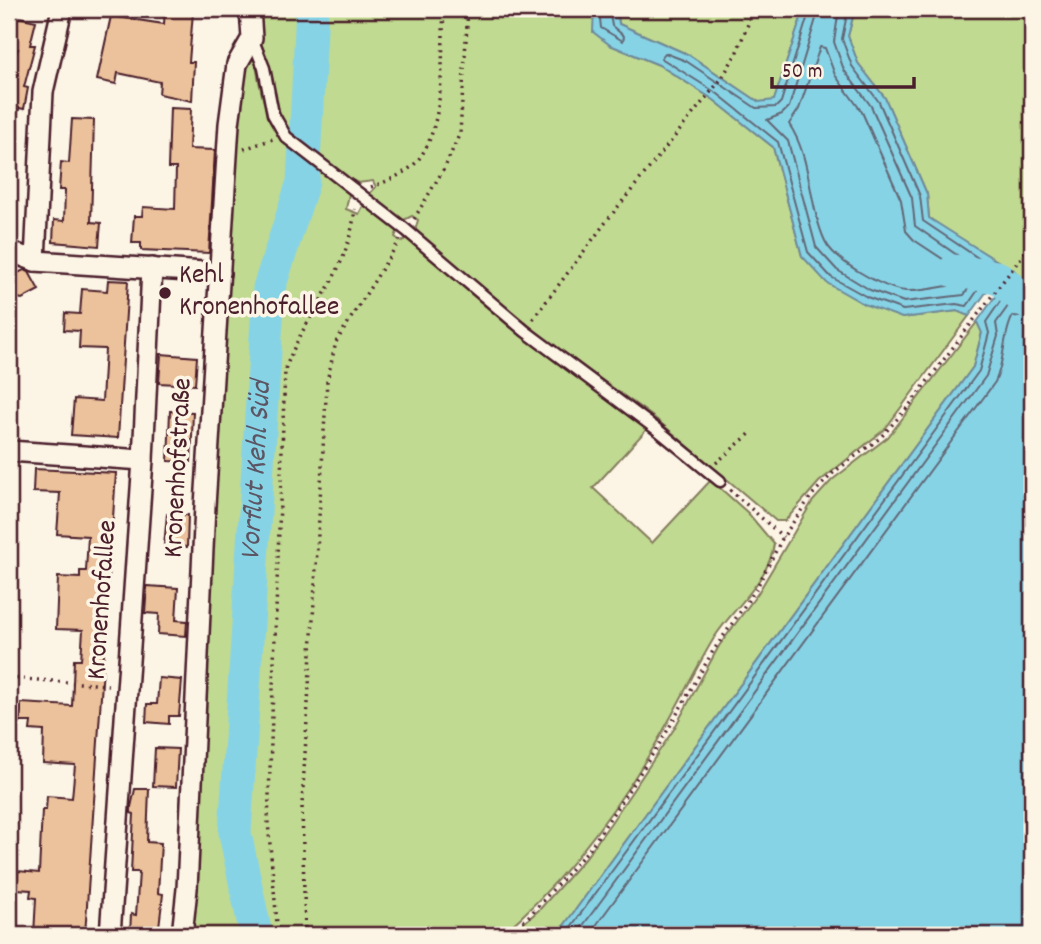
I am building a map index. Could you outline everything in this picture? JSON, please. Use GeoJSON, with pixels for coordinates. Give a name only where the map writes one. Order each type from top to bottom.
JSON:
{"type":"FeatureCollection","features":[{"type":"Feature","properties":{"kind":"street"},"geometry":{"type":"LineString","coordinates":[[35,261],[43,92],[62,9]]}},
{"type":"Feature","properties":{"kind":"street"},"geometry":{"type":"LineString","coordinates":[[250,9],[252,38]]}},
{"type":"Feature","properties":{"kind":"street","name":"Kronenhofstraße"},"geometry":{"type":"LineString","coordinates":[[182,935],[187,889],[227,152],[237,64],[252,38]]}},
{"type":"Feature","properties":{"kind":"street"},"geometry":{"type":"LineString","coordinates":[[9,251],[35,261],[220,273]]}},
{"type":"Feature","properties":{"kind":"street","name":"Kronenhofallee"},"geometry":{"type":"LineString","coordinates":[[110,935],[143,460],[152,268]]}},
{"type":"Feature","properties":{"kind":"street"},"geometry":{"type":"LineString","coordinates":[[9,451],[143,460]]}},
{"type":"Feature","properties":{"kind":"lane"},"geometry":{"type":"LineString","coordinates":[[252,38],[264,68],[273,114],[290,140],[407,230],[525,331],[720,481]]}},
{"type":"Feature","properties":{"kind":"path"},"geometry":{"type":"LineString","coordinates":[[278,935],[268,822],[285,370],[293,348],[342,264],[357,192],[395,178],[412,167],[427,149],[435,128],[444,9]]}},
{"type":"Feature","properties":{"kind":"path"},"geometry":{"type":"LineString","coordinates":[[305,935],[302,805],[327,381],[336,342],[445,167],[460,133],[468,9]]}},
{"type":"Feature","properties":{"kind":"path"},"geometry":{"type":"LineString","coordinates":[[525,331],[609,218],[722,78],[736,54],[754,9]]}},
{"type":"Feature","properties":{"kind":"path"},"geometry":{"type":"LineString","coordinates":[[227,152],[290,140]]}},
{"type":"Feature","properties":{"kind":"path"},"geometry":{"type":"LineString","coordinates":[[507,935],[530,915],[590,848],[662,740],[728,626],[756,589],[783,537],[827,480],[880,438],[908,407],[1032,243]]}},
{"type":"Feature","properties":{"kind":"path"},"geometry":{"type":"LineString","coordinates":[[707,470],[752,432]]}},
{"type":"Feature","properties":{"kind":"path"},"geometry":{"type":"LineString","coordinates":[[720,481],[783,537]]}},
{"type":"Feature","properties":{"kind":"path"},"geometry":{"type":"LineString","coordinates":[[9,678],[126,686]]}},
{"type":"Feature","properties":{"kind":"green space"},"geometry":{"type":"Polygon","coordinates":[[[256,9],[594,9],[592,13],[610,45],[659,65],[714,100],[773,147],[802,256],[902,318],[957,311],[969,316],[885,429],[819,482],[785,521],[776,521],[656,419],[544,338],[415,231],[418,220],[412,216],[402,221],[371,197],[369,194],[376,187],[373,181],[358,183],[346,177],[349,194],[346,209],[359,214],[364,204],[398,230],[395,237],[402,242],[407,237],[531,343],[648,428],[593,488],[652,543],[711,480],[748,513],[774,544],[771,557],[758,582],[714,638],[663,732],[622,797],[566,870],[524,915],[501,935],[189,935],[200,826],[233,126],[239,70],[251,55],[255,60],[268,115],[287,143],[266,56],[258,36],[256,9]]]}},
{"type":"Feature","properties":{"kind":"green space"},"geometry":{"type":"Polygon","coordinates":[[[617,9],[804,9],[774,101],[759,102],[689,55],[619,24],[617,9]]]}},
{"type":"Feature","properties":{"kind":"green space"},"geometry":{"type":"Polygon","coordinates":[[[855,9],[1032,9],[1032,293],[1014,270],[960,240],[929,218],[927,194],[885,98],[858,63],[848,36],[855,9]]]}},
{"type":"Feature","properties":{"kind":"green space"},"geometry":{"type":"Polygon","coordinates":[[[977,322],[982,332],[973,367],[557,935],[510,935],[540,909],[586,857],[610,824],[674,729],[719,646],[758,593],[812,502],[832,480],[888,437],[977,322]]]}},
{"type":"Feature","properties":{"kind":"water"},"geometry":{"type":"Polygon","coordinates":[[[594,9],[617,9],[619,24],[689,55],[759,102],[774,100],[804,9],[855,9],[848,36],[858,63],[885,98],[927,194],[929,218],[1005,266],[969,316],[957,311],[902,318],[864,304],[827,283],[802,256],[773,147],[714,100],[659,65],[610,45],[593,32],[594,9]]]}},
{"type":"Feature","properties":{"kind":"water"},"geometry":{"type":"Polygon","coordinates":[[[1014,270],[1032,293],[1032,935],[557,935],[973,367],[982,333],[977,322],[1014,270]]]}},
{"type":"Feature","properties":{"kind":"building"},"geometry":{"type":"Polygon","coordinates":[[[165,9],[193,12],[189,62],[194,62],[192,101],[159,94],[160,82],[118,73],[116,84],[97,80],[111,16],[164,24],[165,9]]]}},
{"type":"Feature","properties":{"kind":"building"},"geometry":{"type":"Polygon","coordinates":[[[9,15],[36,21],[30,45],[35,45],[24,87],[28,88],[24,109],[19,108],[14,128],[9,127],[9,68],[18,49],[9,48],[9,15]]]}},
{"type":"Feature","properties":{"kind":"building"},"geometry":{"type":"Polygon","coordinates":[[[170,108],[191,109],[189,149],[215,150],[209,253],[141,250],[141,243],[132,243],[134,216],[142,216],[143,207],[175,209],[176,168],[168,168],[170,108]]]}},
{"type":"Feature","properties":{"kind":"building"},"geometry":{"type":"Polygon","coordinates":[[[72,119],[94,120],[91,222],[101,223],[99,246],[53,242],[54,220],[64,221],[65,190],[59,190],[61,162],[69,163],[72,119]]]}},
{"type":"Feature","properties":{"kind":"building"},"geometry":{"type":"Polygon","coordinates":[[[24,270],[29,272],[39,290],[22,299],[9,296],[9,271],[18,273],[24,270]]]}},
{"type":"Feature","properties":{"kind":"building"},"geometry":{"type":"Polygon","coordinates":[[[108,280],[128,281],[118,438],[71,435],[74,399],[102,401],[105,349],[79,348],[80,331],[64,330],[65,313],[80,314],[82,289],[107,291],[108,280]]]}},
{"type":"Feature","properties":{"kind":"building"},"geometry":{"type":"Polygon","coordinates":[[[161,354],[197,357],[195,385],[159,383],[161,354]]]}},
{"type":"Feature","properties":{"kind":"building"},"geometry":{"type":"Polygon","coordinates":[[[170,411],[193,412],[191,462],[168,461],[170,411]]]}},
{"type":"Feature","properties":{"kind":"building"},"geometry":{"type":"Polygon","coordinates":[[[34,469],[116,473],[85,935],[34,935],[36,898],[30,897],[31,890],[17,889],[18,871],[39,873],[42,810],[46,810],[47,796],[72,798],[75,765],[43,763],[44,731],[30,730],[31,722],[20,722],[21,703],[72,706],[74,660],[81,660],[83,630],[56,629],[58,577],[80,578],[80,571],[86,571],[88,536],[57,534],[60,493],[33,492],[34,469]]]}},
{"type":"Feature","properties":{"kind":"building"},"geometry":{"type":"Polygon","coordinates":[[[167,514],[188,515],[187,547],[164,546],[167,514]]]}},
{"type":"Feature","properties":{"kind":"building"},"geometry":{"type":"Polygon","coordinates":[[[147,586],[178,588],[176,620],[187,621],[186,636],[158,634],[159,614],[145,613],[147,586]]]}},
{"type":"Feature","properties":{"kind":"building"},"geometry":{"type":"Polygon","coordinates":[[[159,678],[182,680],[179,716],[169,716],[169,724],[146,722],[147,704],[157,704],[159,678]]]}},
{"type":"Feature","properties":{"kind":"building"},"geometry":{"type":"Polygon","coordinates":[[[155,748],[178,749],[176,787],[153,786],[155,748]]]}},
{"type":"Feature","properties":{"kind":"building"},"geometry":{"type":"Polygon","coordinates":[[[135,789],[149,789],[147,842],[161,843],[158,893],[163,894],[158,935],[130,935],[131,914],[136,915],[139,872],[131,872],[134,814],[131,813],[131,807],[135,789]]]}},
{"type":"Feature","properties":{"kind":"waterway","name":"Vorflut Kehl Süd"},"geometry":{"type":"LineString","coordinates":[[256,935],[235,833],[269,288],[303,182],[312,9]]}},
{"type":"Feature","properties":{"kind":"waterway"},"geometry":{"type":"LineString","coordinates":[[954,271],[997,277],[1032,305]]}},
{"type":"Feature","properties":{"kind":"place","name":"Kehl Kronenhofallee"},"geometry":{"type":"Point","coordinates":[165,293]}}]}
